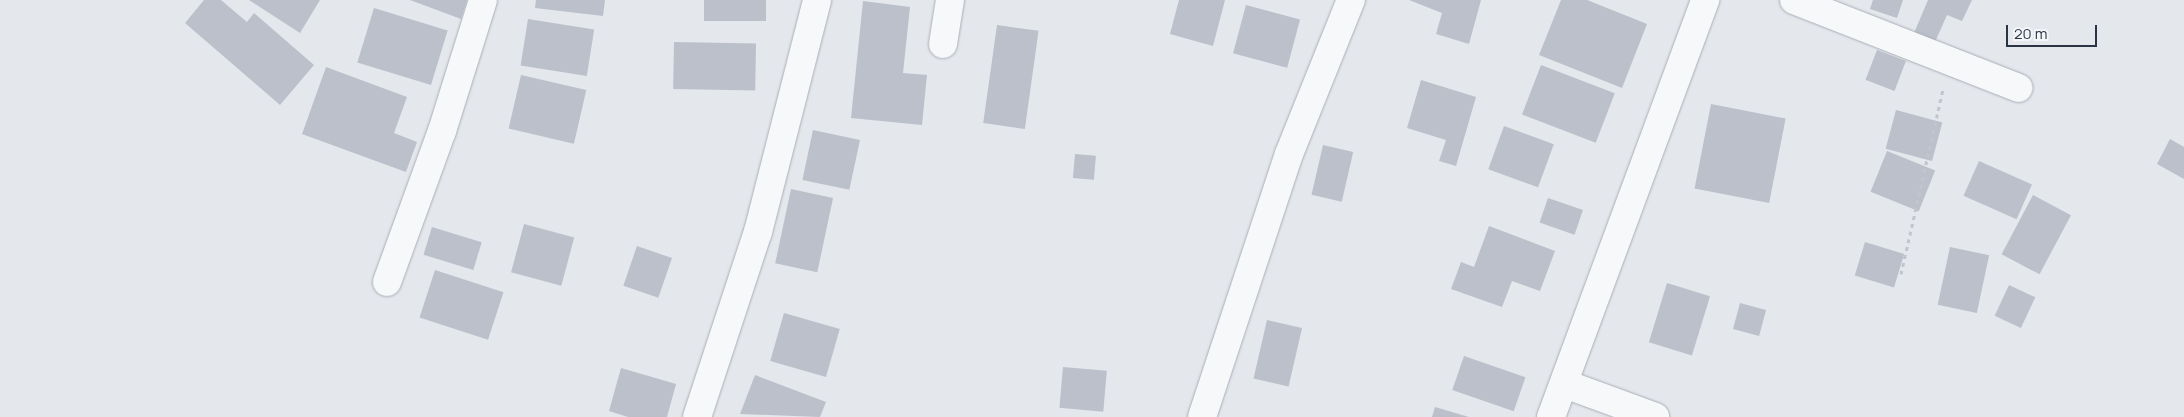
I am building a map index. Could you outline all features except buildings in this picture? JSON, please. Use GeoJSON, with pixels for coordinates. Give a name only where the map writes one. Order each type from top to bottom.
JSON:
{"type":"FeatureCollection","features":[{"type":"Feature","properties":{"kind":"street"},"geometry":{"type":"LineString","coordinates":[[387,282],[442,131],[483,0]]}},
{"type":"Feature","properties":{"kind":"street"},"geometry":{"type":"LineString","coordinates":[[697,417],[758,232],[817,0]]}},
{"type":"Feature","properties":{"kind":"street"},"geometry":{"type":"LineString","coordinates":[[943,44],[950,0]]}},
{"type":"Feature","properties":{"kind":"street"},"geometry":{"type":"LineString","coordinates":[[1202,417],[1289,154],[1351,0]]}},
{"type":"Feature","properties":{"kind":"street"},"geometry":{"type":"LineString","coordinates":[[1551,417],[1565,384],[1705,0]]}},
{"type":"Feature","properties":{"kind":"street"},"geometry":{"type":"LineString","coordinates":[[1794,0],[1949,64],[2018,88]]}},
{"type":"Feature","properties":{"kind":"street"},"geometry":{"type":"LineString","coordinates":[[1565,384],[1655,417]]}},
{"type":"Feature","properties":{"kind":"path"},"geometry":{"type":"LineString","coordinates":[[1901,274],[1949,64]]}}]}
